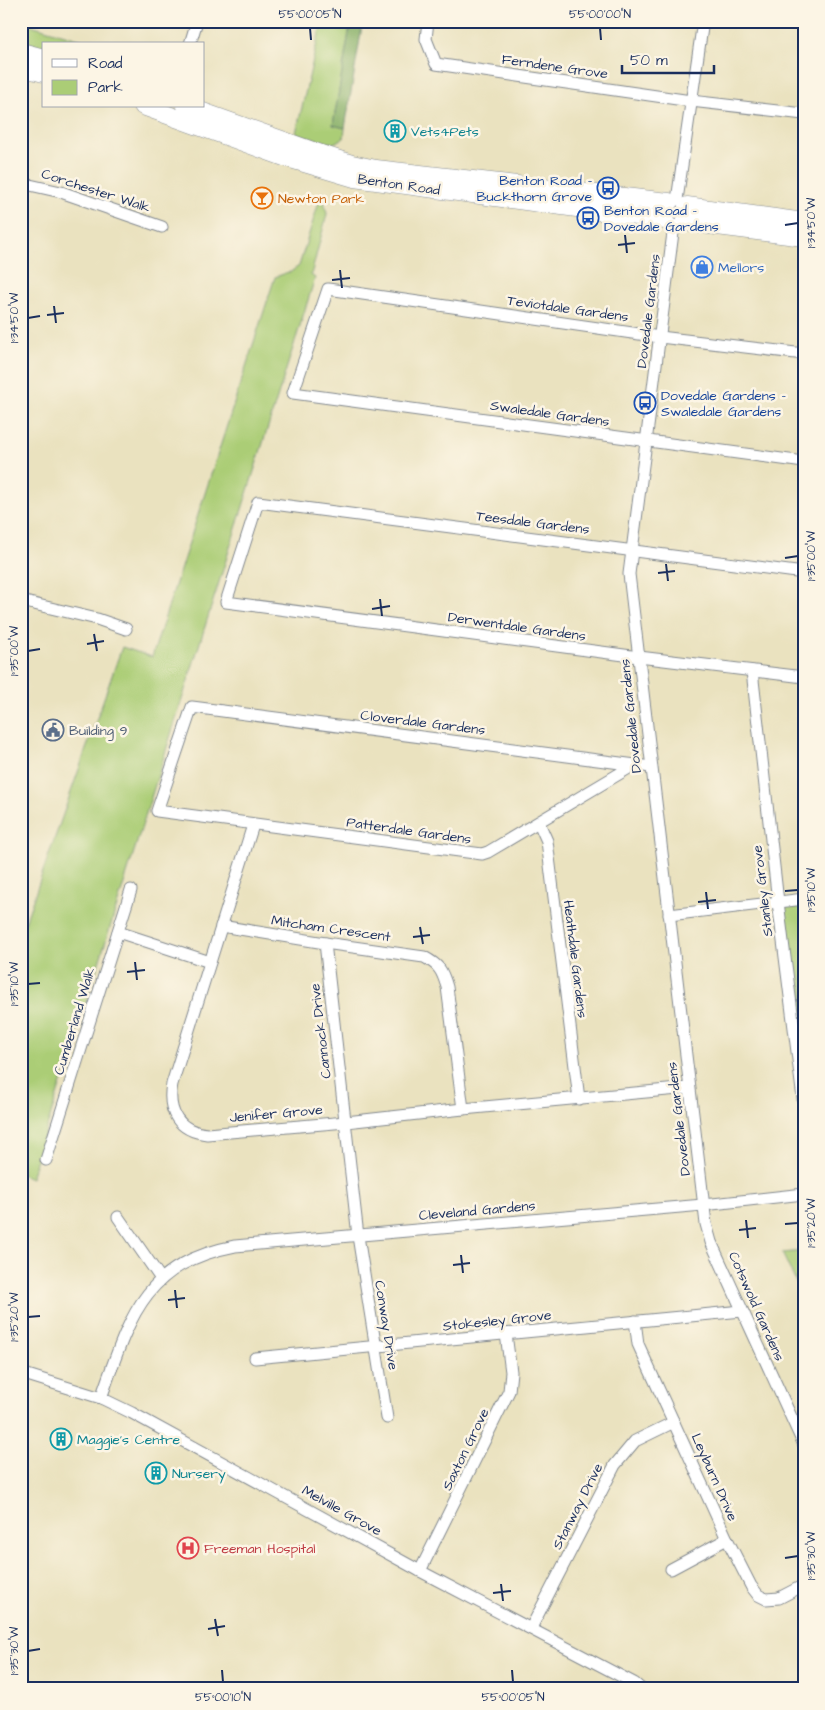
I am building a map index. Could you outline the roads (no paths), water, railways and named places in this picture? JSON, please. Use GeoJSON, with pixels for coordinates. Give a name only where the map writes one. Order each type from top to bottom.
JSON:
{"type":"FeatureCollection","features":[{"type":"Feature","properties":{"kind":"main road"},"geometry":{"type":"LineString","coordinates":[[21,52],[42,57]]}},
{"type":"Feature","properties":{"kind":"main road"},"geometry":{"type":"LineString","coordinates":[[21,67],[42,72]]}},
{"type":"Feature","properties":{"kind":"main road","name":"Benton Road"},"geometry":{"type":"LineString","coordinates":[[154,108],[170,111],[287,158],[354,178],[676,213],[804,222]]}},
{"type":"Feature","properties":{"kind":"main road","name":"Benton Road"},"geometry":{"type":"LineString","coordinates":[[191,108],[312,152],[363,167],[676,213],[804,237]]}},
{"type":"Feature","properties":{"kind":"street"},"geometry":{"type":"LineString","coordinates":[[191,42],[197,21]]}},
{"type":"Feature","properties":{"kind":"street","name":"Ferndene Grove"},"geometry":{"type":"LineString","coordinates":[[428,21],[426,39],[436,64],[804,114]]}},
{"type":"Feature","properties":{"kind":"street","name":"Dovedale Gardens"},"geometry":{"type":"LineString","coordinates":[[703,21],[629,574],[703,1205]]}},
{"type":"Feature","properties":{"kind":"street","name":"Corchester Walk"},"geometry":{"type":"LineString","coordinates":[[21,183],[62,192],[162,227]]}},
{"type":"Feature","properties":{"kind":"street","name":"Teviotdale Gardens"},"geometry":{"type":"LineString","coordinates":[[293,393],[328,288],[660,337],[804,354]]}},
{"type":"Feature","properties":{"kind":"street","name":"Swaledale Gardens"},"geometry":{"type":"LineString","coordinates":[[293,393],[804,462]]}},
{"type":"Feature","properties":{"kind":"street","name":"Teesdale Gardens"},"geometry":{"type":"LineString","coordinates":[[226,602],[258,502],[804,573]]}},
{"type":"Feature","properties":{"kind":"street"},"geometry":{"type":"LineString","coordinates":[[21,601],[126,628]]}},
{"type":"Feature","properties":{"kind":"street","name":"Derwentdale Gardens"},"geometry":{"type":"LineString","coordinates":[[226,602],[804,678]]}},
{"type":"Feature","properties":{"kind":"street","name":"Stanley Grove"},"geometry":{"type":"LineString","coordinates":[[752,671],[778,902],[804,1107]]}},
{"type":"Feature","properties":{"kind":"street","name":"Cloverdale Gardens"},"geometry":{"type":"LineString","coordinates":[[157,811],[192,707],[651,767]]}},
{"type":"Feature","properties":{"kind":"street","name":"Patterdale Gardens"},"geometry":{"type":"LineString","coordinates":[[157,811],[474,854],[488,852],[634,765]]}},
{"type":"Feature","properties":{"kind":"street","name":"Heathdale Gardens"},"geometry":{"type":"LineString","coordinates":[[539,823],[547,841],[579,1099]]}},
{"type":"Feature","properties":{"kind":"street","name":"Jenifer Grove"},"geometry":{"type":"LineString","coordinates":[[253,824],[172,1084],[170,1101],[172,1108],[179,1121],[191,1130],[207,1134],[689,1088]]}},
{"type":"Feature","properties":{"kind":"street","name":"Cumberland Walk"},"geometry":{"type":"LineString","coordinates":[[46,1160],[131,890]]}},
{"type":"Feature","properties":{"kind":"street"},"geometry":{"type":"LineString","coordinates":[[669,915],[804,899]]}},
{"type":"Feature","properties":{"kind":"street","name":"Mitcham Crescent"},"geometry":{"type":"LineString","coordinates":[[221,926],[424,957],[435,963],[443,973],[447,987],[463,1109]]}},
{"type":"Feature","properties":{"kind":"street"},"geometry":{"type":"LineString","coordinates":[[118,932],[210,962]]}},
{"type":"Feature","properties":{"kind":"street","name":"Cannock Drive"},"geometry":{"type":"LineString","coordinates":[[325,943],[358,1236]]}},
{"type":"Feature","properties":{"kind":"street","name":"Cleveland Gardens"},"geometry":{"type":"LineString","coordinates":[[101,1398],[129,1323],[142,1301],[161,1279],[194,1258],[219,1249],[804,1194]]}},
{"type":"Feature","properties":{"kind":"street","name":"Cotswold Gardens"},"geometry":{"type":"LineString","coordinates":[[703,1205],[711,1242],[804,1445]]}},
{"type":"Feature","properties":{"kind":"street"},"geometry":{"type":"LineString","coordinates":[[118,1217],[161,1279]]}},
{"type":"Feature","properties":{"kind":"street","name":"Conway Drive"},"geometry":{"type":"LineString","coordinates":[[358,1236],[387,1418]]}},
{"type":"Feature","properties":{"kind":"street","name":"Stokesley Grove"},"geometry":{"type":"LineString","coordinates":[[255,1358],[742,1311]]}},
{"type":"Feature","properties":{"kind":"street","name":"Leyburn Drive"},"geometry":{"type":"LineString","coordinates":[[635,1321],[638,1344],[727,1539],[751,1586],[758,1595],[766,1599],[779,1598],[804,1585]]}},
{"type":"Feature","properties":{"kind":"street","name":"Saxton Grove"},"geometry":{"type":"LineString","coordinates":[[420,1571],[509,1390],[511,1372],[506,1334]]}},
{"type":"Feature","properties":{"kind":"street","name":"Melville Grove"},"geometry":{"type":"LineString","coordinates":[[21,1373],[101,1398],[132,1412],[420,1571],[531,1628],[634,1683],[641,1689]]}},
{"type":"Feature","properties":{"kind":"street","name":"Stanway Drive"},"geometry":{"type":"LineString","coordinates":[[531,1628],[615,1465],[635,1441],[674,1422]]}},
{"type":"Feature","properties":{"kind":"street"},"geometry":{"type":"LineString","coordinates":[[671,1569],[727,1539]]}},
{"type":"Feature","properties":{"kind":"place","name":"Vets4Pets"},"geometry":{"type":"Point","coordinates":[395,131]}},
{"type":"Feature","properties":{"kind":"place","name":"Benton Road - Buckthorn Grove"},"geometry":{"type":"Point","coordinates":[608,188]}},
{"type":"Feature","properties":{"kind":"place","name":"Newton Park"},"geometry":{"type":"Point","coordinates":[262,198]}},
{"type":"Feature","properties":{"kind":"place","name":"Benton Road - Dovedale Gardens"},"geometry":{"type":"Point","coordinates":[588,218]}},
{"type":"Feature","properties":{"kind":"place","name":"Mellors"},"geometry":{"type":"Point","coordinates":[702,267]}},
{"type":"Feature","properties":{"kind":"place","name":"Dovedale Gardens - Swaledale Gardens"},"geometry":{"type":"Point","coordinates":[645,403]}},
{"type":"Feature","properties":{"kind":"place","name":"Building 9"},"geometry":{"type":"Point","coordinates":[53,730]}},
{"type":"Feature","properties":{"kind":"place","name":"Maggie's Centre"},"geometry":{"type":"Point","coordinates":[61,1439]}},
{"type":"Feature","properties":{"kind":"place","name":"Nursery"},"geometry":{"type":"Point","coordinates":[156,1473]}},
{"type":"Feature","properties":{"kind":"place","name":"Freeman Hospital"},"geometry":{"type":"Point","coordinates":[188,1548]}}]}
